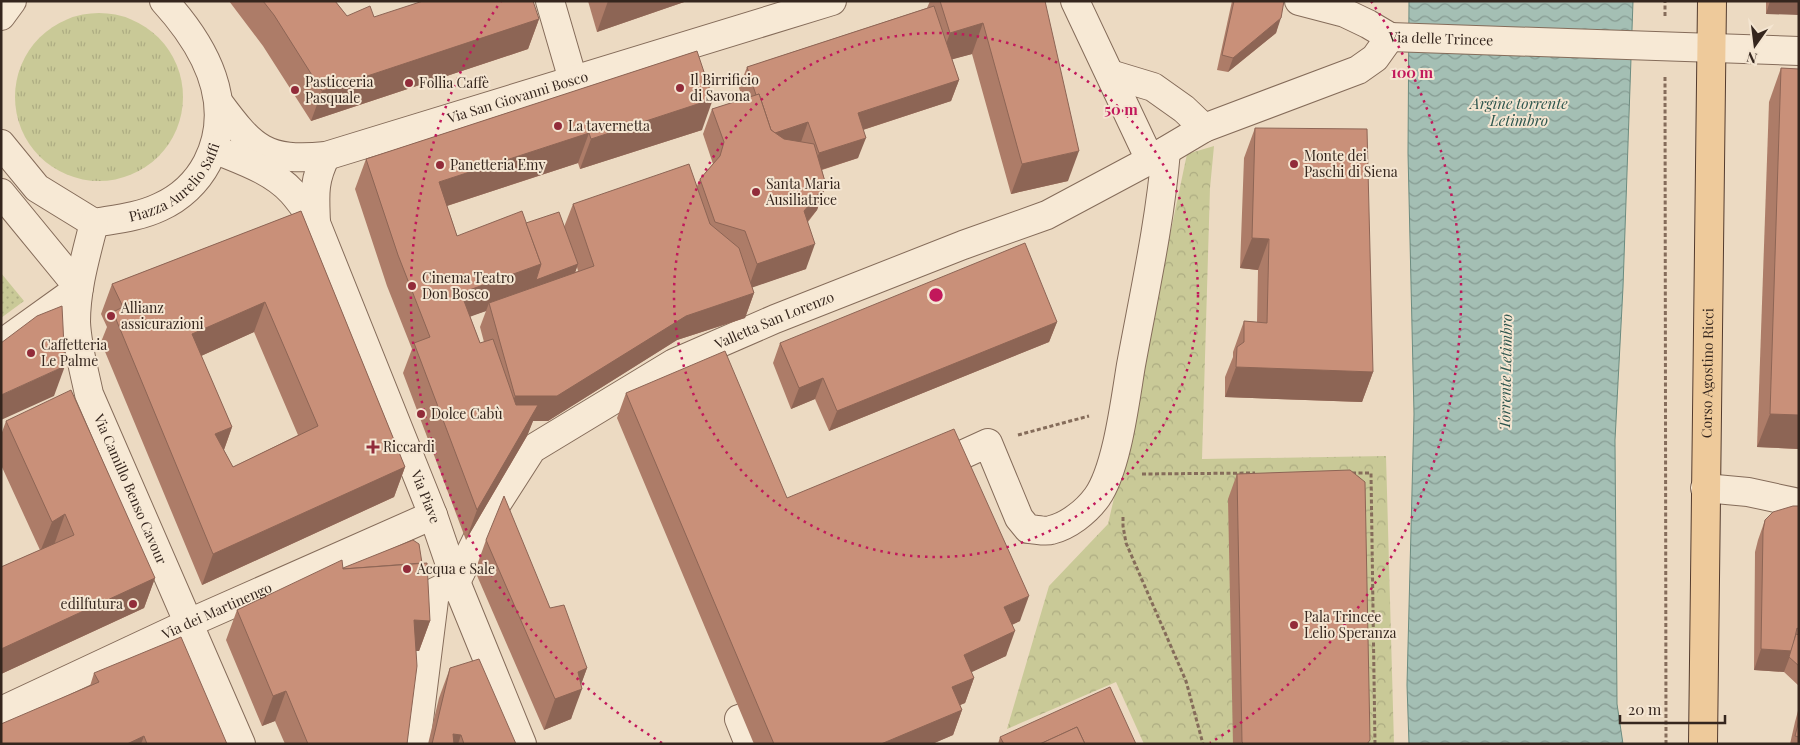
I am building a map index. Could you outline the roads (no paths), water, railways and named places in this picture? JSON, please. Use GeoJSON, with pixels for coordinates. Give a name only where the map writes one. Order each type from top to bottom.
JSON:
{"type":"FeatureCollection","features":[{"type":"Feature","properties":{"kind":"main road","name":"Corso Agostino Ricci"},"geometry":{"type":"LineString","coordinates":[[1704,744],[1705,488],[1712,1]]}},
{"type":"Feature","properties":{"kind":"street"},"geometry":{"type":"LineString","coordinates":[[1,16],[12,1]]}},
{"type":"Feature","properties":{"kind":"street","name":"Piazza Aurelio Saffi"},"geometry":{"type":"LineString","coordinates":[[94,223],[138,216],[162,207],[184,192],[202,172],[214,149],[218,131],[219,103],[211,70],[198,44],[164,1]]}},
{"type":"Feature","properties":{"kind":"street"},"geometry":{"type":"LineString","coordinates":[[550,1],[573,80]]}},
{"type":"Feature","properties":{"kind":"street"},"geometry":{"type":"LineString","coordinates":[[909,480],[988,443],[1019,518],[1028,529],[1050,531],[1074,520],[1097,496],[1110,470],[1124,406],[1158,218],[1158,156],[1110,74],[1075,1]]}},
{"type":"Feature","properties":{"kind":"street"},"geometry":{"type":"LineString","coordinates":[[1299,1],[1345,7],[1390,38]]}},
{"type":"Feature","properties":{"kind":"street","name":"Via San Giovanni Bosco"},"geometry":{"type":"LineString","coordinates":[[219,103],[242,133],[258,147],[282,157],[326,156],[829,2]]}},
{"type":"Feature","properties":{"kind":"street","name":"Via delle Trincee"},"geometry":{"type":"LineString","coordinates":[[1158,156],[1204,128],[1358,70],[1375,58],[1390,38],[1799,51]]}},
{"type":"Feature","properties":{"kind":"street"},"geometry":{"type":"LineString","coordinates":[[1110,74],[1153,87],[1184,109],[1204,128]]}},
{"type":"Feature","properties":{"kind":"street"},"geometry":{"type":"LineString","coordinates":[[1,144],[38,188],[94,223]]}},
{"type":"Feature","properties":{"kind":"street","name":"Via Piave"},"geometry":{"type":"LineString","coordinates":[[214,149],[240,159],[273,177],[291,191],[316,223],[432,515],[456,582],[522,744]]}},
{"type":"Feature","properties":{"kind":"street","name":"Via Piave"},"geometry":{"type":"LineString","coordinates":[[316,223],[315,187],[318,170],[326,156]]}},
{"type":"Feature","properties":{"kind":"street","name":"Valletta San Lorenzo"},"geometry":{"type":"LineString","coordinates":[[456,582],[487,519],[532,449],[674,363],[775,319],[963,245],[1047,215],[1158,156]]}},
{"type":"Feature","properties":{"kind":"street"},"geometry":{"type":"LineString","coordinates":[[1,193],[79,288],[1,344]]}},
{"type":"Feature","properties":{"kind":"street","name":"Via Camillo Benso Cavour"},"geometry":{"type":"LineString","coordinates":[[94,223],[79,288],[76,321],[79,346],[77,399],[189,623],[241,744]]}},
{"type":"Feature","properties":{"kind":"street"},"geometry":{"type":"LineString","coordinates":[[1705,488],[1748,492],[1799,503]]}},
{"type":"Feature","properties":{"kind":"street","name":"Via dei Martinengo"},"geometry":{"type":"LineString","coordinates":[[1,711],[189,623],[432,515]]}},
{"type":"Feature","properties":{"kind":"street"},"geometry":{"type":"LineString","coordinates":[[416,744],[435,592],[456,582]]}},
{"type":"Feature","properties":{"kind":"street"},"geometry":{"type":"LineString","coordinates":[[749,744],[739,719],[771,707],[760,679]]}},
{"type":"Feature","properties":{"kind":"water","name":"Argine torrente Letimbro"},"geometry":{"type":"Polygon","coordinates":[[[1409,1],[1633,1],[1623,287],[1615,440],[1617,704],[1623,744],[1409,744],[1407,685],[1414,414],[1408,153],[1409,1]]]}},
{"type":"Feature","properties":{"kind":"place","name":"Follia Caffè"},"geometry":{"type":"Point","coordinates":[409,83]}},
{"type":"Feature","properties":{"kind":"place","name":"Il Birrificio di Savona"},"geometry":{"type":"Point","coordinates":[680,88]}},
{"type":"Feature","properties":{"kind":"place","name":"Pasticceria Pasquale"},"geometry":{"type":"Point","coordinates":[295,90]}},
{"type":"Feature","properties":{"kind":"place","name":"La tavernetta"},"geometry":{"type":"Point","coordinates":[558,126]}},
{"type":"Feature","properties":{"kind":"place","name":"Monte dei Paschi di Siena"},"geometry":{"type":"Point","coordinates":[1294,164]}},
{"type":"Feature","properties":{"kind":"place","name":"Panetteria Emy"},"geometry":{"type":"Point","coordinates":[440,165]}},
{"type":"Feature","properties":{"kind":"place","name":"Santa Maria Ausiliatrice"},"geometry":{"type":"Point","coordinates":[756,192]}},
{"type":"Feature","properties":{"kind":"place","name":"Cinema Teatro Don Bosco"},"geometry":{"type":"Point","coordinates":[412,286]}},
{"type":"Feature","properties":{"kind":"place","name":"Allianz assicurazioni"},"geometry":{"type":"Point","coordinates":[111,316]}},
{"type":"Feature","properties":{"kind":"place","name":"Caffetteria Le Palme"},"geometry":{"type":"Point","coordinates":[31,353]}},
{"type":"Feature","properties":{"kind":"place","name":"Dolce Cabù"},"geometry":{"type":"Point","coordinates":[421,414]}},
{"type":"Feature","properties":{"kind":"place","name":"Riccardi"},"geometry":{"type":"Point","coordinates":[373,447]}},
{"type":"Feature","properties":{"kind":"place","name":"Acqua e Sale"},"geometry":{"type":"Point","coordinates":[407,569]}},
{"type":"Feature","properties":{"kind":"place","name":"edilfutura"},"geometry":{"type":"Point","coordinates":[133,604]}},
{"type":"Feature","properties":{"kind":"place","name":"Pala Trincee Lelio Speranza"},"geometry":{"type":"Point","coordinates":[1294,625]}},
{"type":"Feature","properties":{"kind":"water label","name":"Torrente Letimbro"},"geometry":{"type":"Point","coordinates":[1506,372]}}]}
